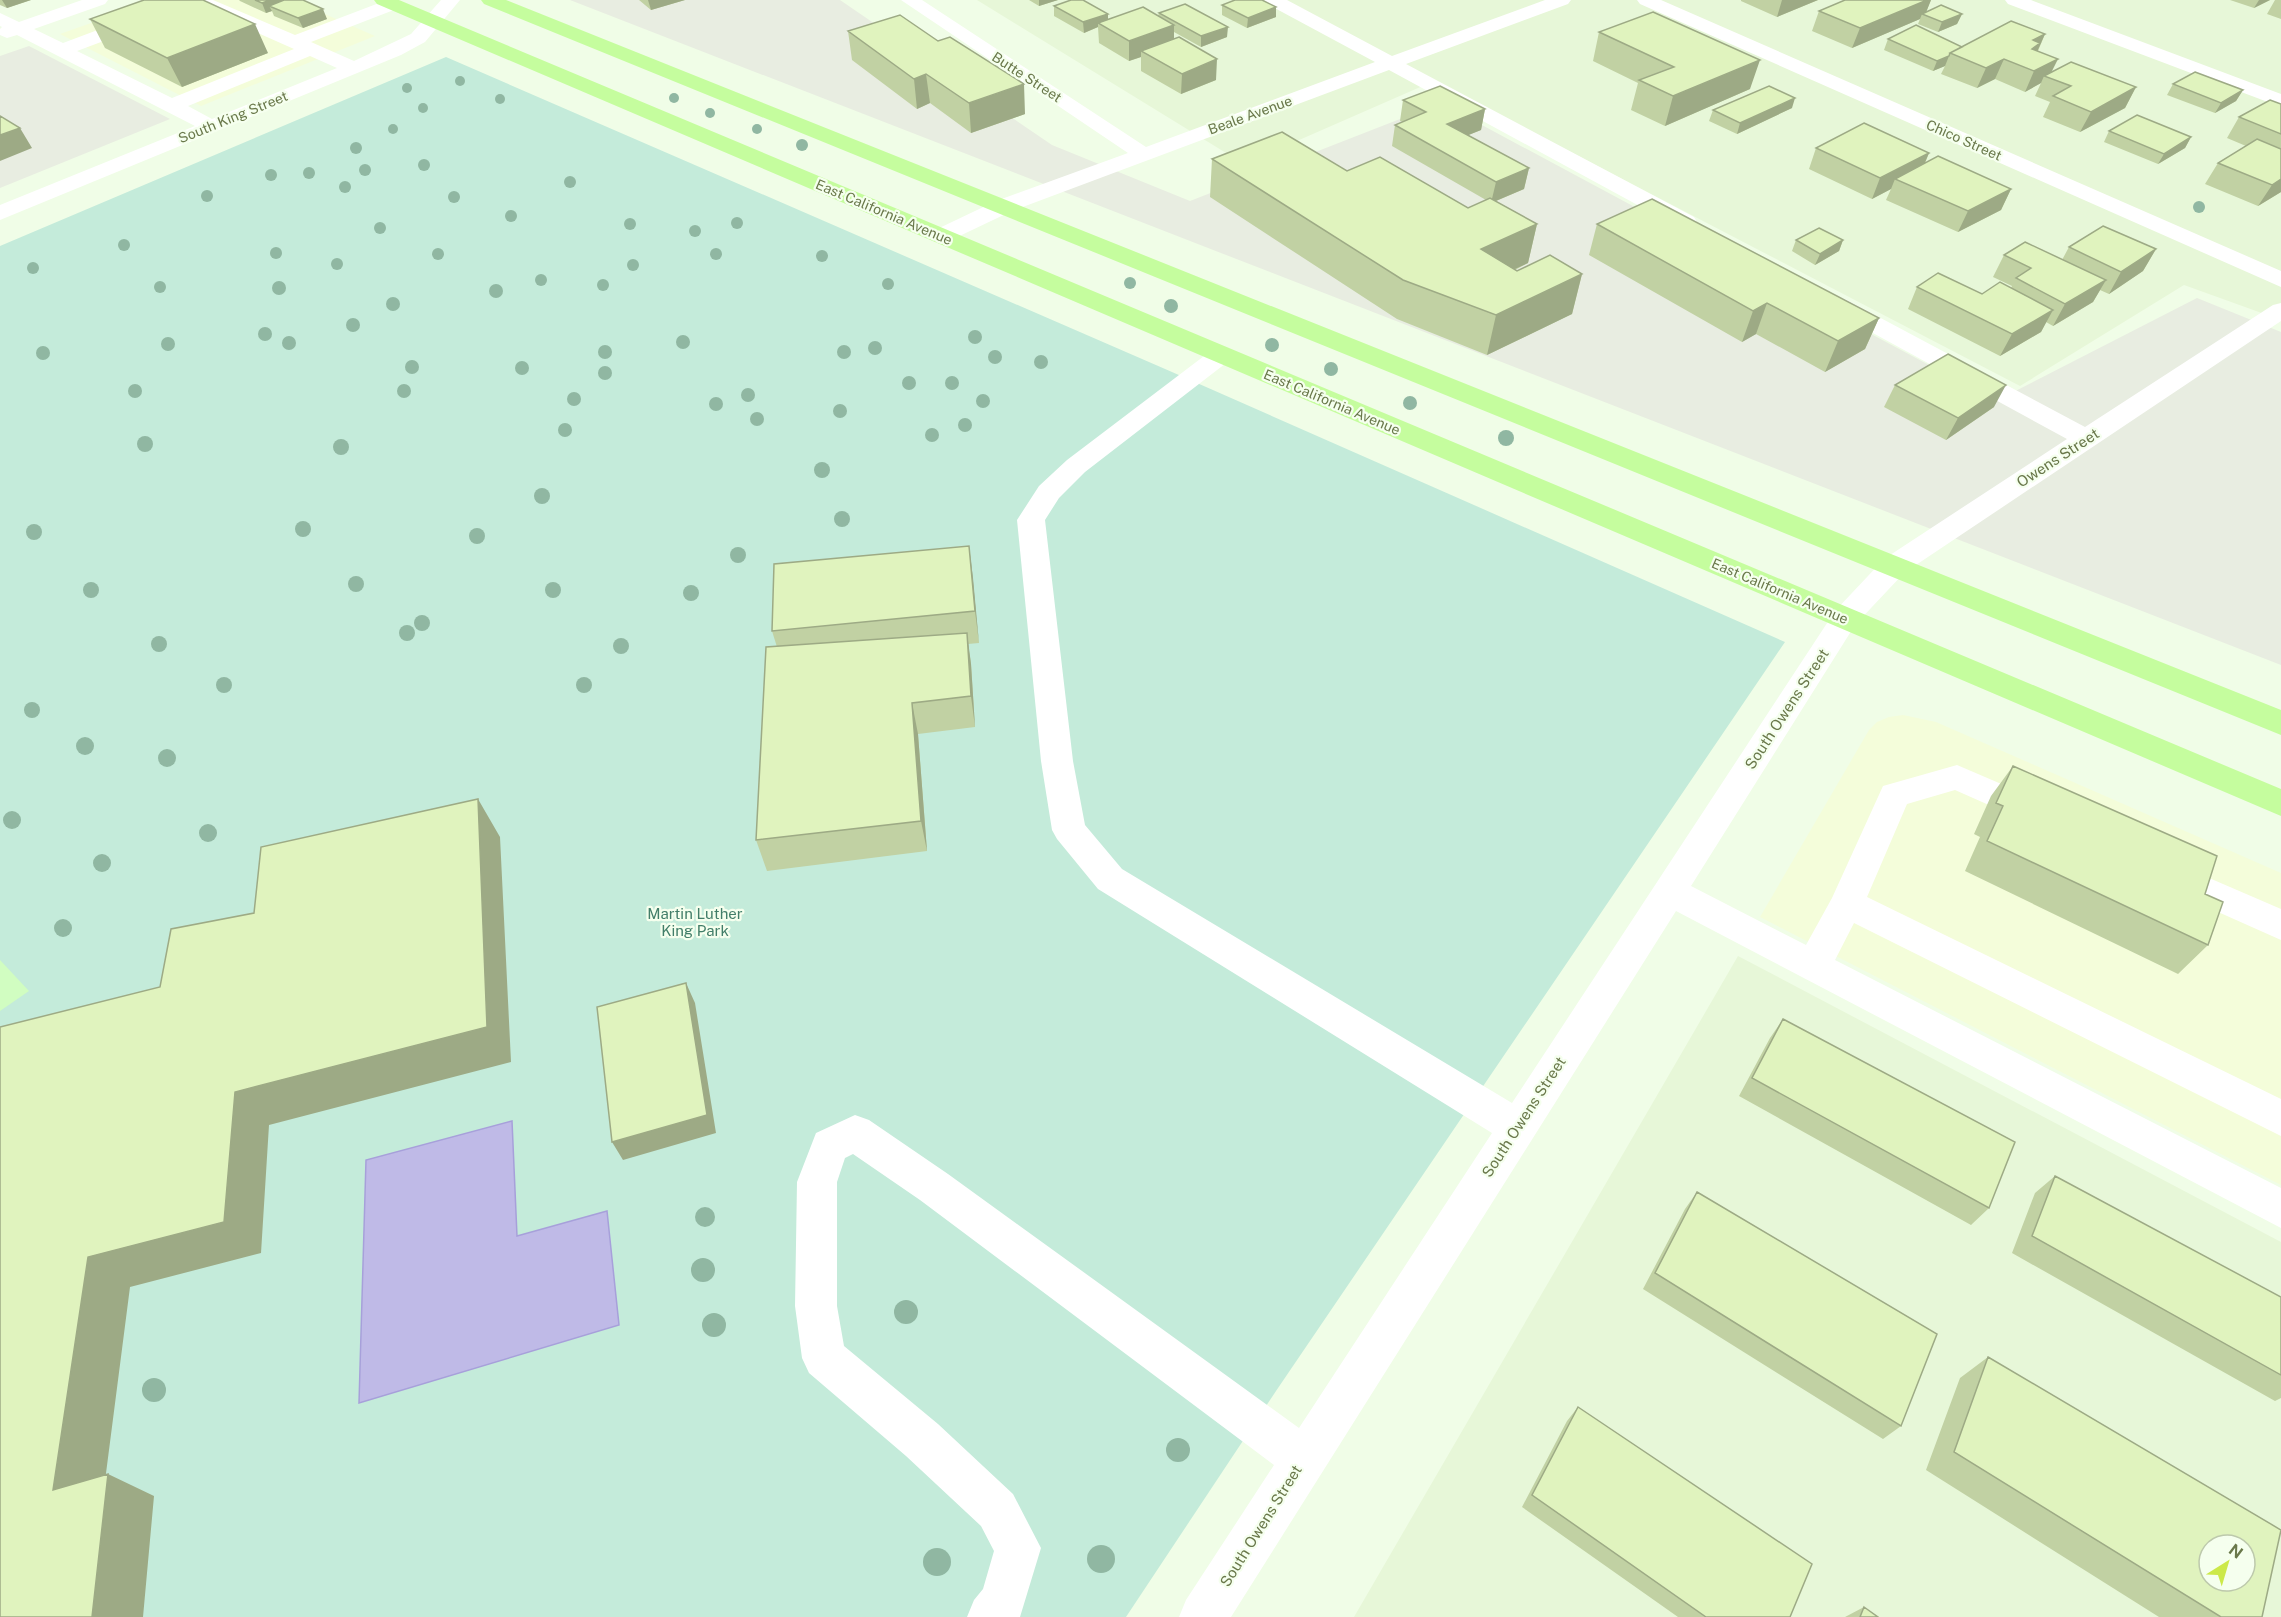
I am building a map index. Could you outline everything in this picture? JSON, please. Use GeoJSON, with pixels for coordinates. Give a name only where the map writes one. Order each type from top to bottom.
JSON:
{"type":"FeatureCollection","features":[{"type":"Feature","properties":{"kind":"main road"},"geometry":{"type":"LineString","coordinates":[[490,0],[2281,723]]}},
{"type":"Feature","properties":{"kind":"main road","name":"East California Avenue"},"geometry":{"type":"LineString","coordinates":[[388,2],[2281,802]]}},
{"type":"Feature","properties":{"kind":"street"},"geometry":{"type":"LineString","coordinates":[[9,32],[99,0]]}},
{"type":"Feature","properties":{"kind":"street","name":"South King Street"},"geometry":{"type":"LineString","coordinates":[[0,213],[354,68],[418,39],[451,0]]}},
{"type":"Feature","properties":{"kind":"street","name":"Butte Street"},"geometry":{"type":"LineString","coordinates":[[910,0],[1143,154]]}},
{"type":"Feature","properties":{"kind":"street"},"geometry":{"type":"LineString","coordinates":[[1273,0],[1708,234]]}},
{"type":"Feature","properties":{"kind":"street","name":"Beale Avenue"},"geometry":{"type":"LineString","coordinates":[[941,236],[1004,206],[1562,0]]}},
{"type":"Feature","properties":{"kind":"street","name":"Chico Street"},"geometry":{"type":"LineString","coordinates":[[1646,0],[2281,280]]}},
{"type":"Feature","properties":{"kind":"street"},"geometry":{"type":"LineString","coordinates":[[2013,0],[2281,101]]}},
{"type":"Feature","properties":{"kind":"street"},"geometry":{"type":"LineString","coordinates":[[193,1],[354,68]]}},
{"type":"Feature","properties":{"kind":"street"},"geometry":{"type":"LineString","coordinates":[[171,106],[208,91],[388,2]]}},
{"type":"Feature","properties":{"kind":"street"},"geometry":{"type":"LineString","coordinates":[[62,50],[163,13]]}},
{"type":"Feature","properties":{"kind":"street"},"geometry":{"type":"LineString","coordinates":[[329,13],[349,21]]}},
{"type":"Feature","properties":{"kind":"street"},"geometry":{"type":"LineString","coordinates":[[0,19],[9,32],[62,50],[211,126]]}},
{"type":"Feature","properties":{"kind":"street"},"geometry":{"type":"LineString","coordinates":[[208,91],[250,111]]}},
{"type":"Feature","properties":{"kind":"street"},"geometry":{"type":"LineString","coordinates":[[1824,296],[2087,439]]}},
{"type":"Feature","properties":{"kind":"street","name":"Owens Street"},"geometry":{"type":"LineString","coordinates":[[1845,618],[1894,566],[2281,309]]}},
{"type":"Feature","properties":{"kind":"street"},"geometry":{"type":"LineString","coordinates":[[1221,355],[1076,466],[1049,492],[1031,520],[1057,761],[1069,830],[1110,879],[1517,1127]]}},
{"type":"Feature","properties":{"kind":"street","name":"South Owens Street"},"geometry":{"type":"LineString","coordinates":[[1203,1617],[1845,618]]}},
{"type":"Feature","properties":{"kind":"street"},"geometry":{"type":"LineString","coordinates":[[1813,966],[1847,903],[1895,795],[1957,777],[2065,827]]}},
{"type":"Feature","properties":{"kind":"street"},"geometry":{"type":"LineString","coordinates":[[2141,861],[2281,926]]}},
{"type":"Feature","properties":{"kind":"street"},"geometry":{"type":"LineString","coordinates":[[1669,891],[2281,1209]]}},
{"type":"Feature","properties":{"kind":"street"},"geometry":{"type":"LineString","coordinates":[[1847,903],[2281,1118]]}},
{"type":"Feature","properties":{"kind":"street"},"geometry":{"type":"LineString","coordinates":[[991,1617],[1003,1601],[1018,1548],[997,1510],[922,1440],[824,1358],[816,1306],[817,1182],[831,1146],[855,1133],[934,1187],[1303,1459]]}},
{"type":"Feature","properties":{"kind":"shaded area"},"geometry":{"type":"Polygon","coordinates":[[[156,0],[293,0],[375,36],[201,106],[60,34],[156,0]]]}},
{"type":"Feature","properties":{"kind":"shaded area"},"geometry":{"type":"Polygon","coordinates":[[[570,0],[840,0],[1052,145],[1190,201],[1441,103],[1996,401],[2197,298],[2281,332],[2281,665],[570,0]]]}},
{"type":"Feature","properties":{"kind":"shaded area"},"geometry":{"type":"Polygon","coordinates":[[[977,0],[2281,0],[2281,320],[2184,285],[2020,386],[1434,81],[1244,164],[977,0]]]}},
{"type":"Feature","properties":{"kind":"shaded area"},"geometry":{"type":"Polygon","coordinates":[[[29,46],[170,119],[0,188],[0,56],[29,46]]]}},
{"type":"Feature","properties":{"kind":"shaded area"},"geometry":{"type":"Polygon","coordinates":[[[1903,715],[1936,722],[2281,873],[2281,1185],[1760,917],[1869,730],[1877,722],[1903,715]]]}},
{"type":"Feature","properties":{"kind":"shaded area"},"geometry":{"type":"Polygon","coordinates":[[[1738,956],[2281,1242],[2281,1617],[1354,1617],[1738,956]]]}},
{"type":"Feature","properties":{"kind":"shaded area"},"geometry":{"type":"Polygon","coordinates":[[[512,1121],[517,1236],[607,1211],[619,1325],[359,1403],[366,1160],[512,1121]]]}},
{"type":"Feature","properties":{"kind":"green space","name":"Martin Luther King Park"},"geometry":{"type":"Polygon","coordinates":[[[446,57],[1172,372],[1785,642],[1276,1391],[1126,1617],[0,1617],[0,246],[446,57]]]}},
{"type":"Feature","properties":{"kind":"sand"},"geometry":{"type":"Polygon","coordinates":[[[0,960],[29,991],[0,1011],[0,960]]]}},
{"type":"Feature","properties":{"kind":"building"},"geometry":{"type":"Polygon","coordinates":[[[144,0],[203,0],[255,24],[167,58],[90,19],[144,0]]]}},
{"type":"Feature","properties":{"kind":"building"},"geometry":{"type":"Polygon","coordinates":[[[284,0],[303,0],[323,9],[298,18],[269,6],[284,0]]]}},
{"type":"Feature","properties":{"kind":"building"},"geometry":{"type":"Polygon","coordinates":[[[1071,0],[1083,0],[1108,14],[1083,22],[1054,6],[1071,0]]]}},
{"type":"Feature","properties":{"kind":"building"},"geometry":{"type":"Polygon","coordinates":[[[1235,0],[1262,0],[1276,7],[1248,18],[1222,5],[1235,0]]]}},
{"type":"Feature","properties":{"kind":"building"},"geometry":{"type":"Polygon","coordinates":[[[1845,0],[1927,0],[1860,28],[1819,11],[1845,0]]]}},
{"type":"Feature","properties":{"kind":"building"},"geometry":{"type":"Polygon","coordinates":[[[1185,4],[1228,27],[1201,36],[1159,13],[1185,4]]]}},
{"type":"Feature","properties":{"kind":"building"},"geometry":{"type":"Polygon","coordinates":[[[1941,5],[1962,14],[1942,22],[1922,14],[1941,5]]]}},
{"type":"Feature","properties":{"kind":"building"},"geometry":{"type":"Polygon","coordinates":[[[1143,7],[1174,25],[1129,41],[1098,23],[1143,7]]]}},
{"type":"Feature","properties":{"kind":"building"},"geometry":{"type":"Polygon","coordinates":[[[1653,12],[1760,60],[1673,96],[1639,80],[1674,67],[1599,32],[1653,12]]]}},
{"type":"Feature","properties":{"kind":"building"},"geometry":{"type":"Polygon","coordinates":[[[900,15],[938,41],[950,37],[1024,84],[969,103],[926,74],[914,79],[848,31],[900,15]]]}},
{"type":"Feature","properties":{"kind":"building"},"geometry":{"type":"Polygon","coordinates":[[[2011,21],[2045,34],[2033,40],[2040,43],[2032,49],[2058,59],[2034,71],[2004,59],[1986,68],[1950,53],[2011,21]]]}},
{"type":"Feature","properties":{"kind":"building"},"geometry":{"type":"Polygon","coordinates":[[[1916,25],[1962,47],[1937,61],[1888,39],[1916,25]]]}},
{"type":"Feature","properties":{"kind":"building"},"geometry":{"type":"Polygon","coordinates":[[[1179,37],[1217,59],[1182,74],[1141,51],[1179,37]]]}},
{"type":"Feature","properties":{"kind":"building"},"geometry":{"type":"Polygon","coordinates":[[[2071,62],[2136,87],[2091,112],[2053,96],[2071,86],[2044,76],[2071,62]]]}},
{"type":"Feature","properties":{"kind":"building"},"geometry":{"type":"Polygon","coordinates":[[[2195,72],[2243,90],[2221,103],[2173,84],[2195,72]]]}},
{"type":"Feature","properties":{"kind":"building"},"geometry":{"type":"Polygon","coordinates":[[[1440,86],[1485,109],[1447,124],[1529,168],[1496,182],[1395,125],[1426,112],[1403,100],[1440,86]]]}},
{"type":"Feature","properties":{"kind":"building"},"geometry":{"type":"Polygon","coordinates":[[[1769,86],[1795,98],[1740,123],[1713,110],[1769,86]]]}},
{"type":"Feature","properties":{"kind":"building"},"geometry":{"type":"Polygon","coordinates":[[[2270,100],[2281,104],[2281,134],[2239,117],[2270,100]]]}},
{"type":"Feature","properties":{"kind":"building"},"geometry":{"type":"Polygon","coordinates":[[[2137,115],[2191,137],[2164,154],[2109,131],[2137,115]]]}},
{"type":"Feature","properties":{"kind":"building"},"geometry":{"type":"Polygon","coordinates":[[[0,116],[20,128],[0,135],[0,116]]]}},
{"type":"Feature","properties":{"kind":"building"},"geometry":{"type":"Polygon","coordinates":[[[1864,123],[1929,153],[1880,178],[1816,148],[1864,123]]]}},
{"type":"Feature","properties":{"kind":"building"},"geometry":{"type":"Polygon","coordinates":[[[1282,132],[1347,171],[1380,157],[1468,208],[1490,198],[1537,224],[1481,249],[1517,271],[1550,255],[1582,274],[1496,315],[1403,280],[1212,159],[1282,132]]]}},
{"type":"Feature","properties":{"kind":"building"},"geometry":{"type":"Polygon","coordinates":[[[2257,139],[2281,149],[2281,179],[2272,185],[2218,163],[2257,139]]]}},
{"type":"Feature","properties":{"kind":"building"},"geometry":{"type":"Polygon","coordinates":[[[1938,156],[2011,189],[1968,211],[1895,179],[1938,156]]]}},
{"type":"Feature","properties":{"kind":"building"},"geometry":{"type":"Polygon","coordinates":[[[1652,199],[1879,318],[1838,341],[1767,303],[1753,311],[1597,224],[1652,199]]]}},
{"type":"Feature","properties":{"kind":"building"},"geometry":{"type":"Polygon","coordinates":[[[2103,226],[2156,249],[2121,272],[2069,247],[2103,226]]]}},
{"type":"Feature","properties":{"kind":"building"},"geometry":{"type":"Polygon","coordinates":[[[1819,228],[1843,240],[1820,254],[1796,240],[1819,228]]]}},
{"type":"Feature","properties":{"kind":"building"},"geometry":{"type":"Polygon","coordinates":[[[2025,242],[2106,280],[2065,304],[2016,278],[2031,268],[2004,255],[2025,242]]]}},
{"type":"Feature","properties":{"kind":"building"},"geometry":{"type":"Polygon","coordinates":[[[1938,273],[1982,294],[2000,282],[2053,310],[2012,334],[1917,287],[1938,273]]]}},
{"type":"Feature","properties":{"kind":"building"},"geometry":{"type":"Polygon","coordinates":[[[1948,354],[2006,385],[1958,418],[1895,385],[1948,354]]]}},
{"type":"Feature","properties":{"kind":"building"},"geometry":{"type":"Polygon","coordinates":[[[969,546],[975,611],[772,631],[774,564],[969,546]]]}},
{"type":"Feature","properties":{"kind":"building"},"geometry":{"type":"Polygon","coordinates":[[[967,633],[971,696],[912,703],[921,821],[756,840],[766,647],[967,633]]]}},
{"type":"Feature","properties":{"kind":"building"},"geometry":{"type":"Polygon","coordinates":[[[2013,766],[2217,856],[2205,894],[2223,902],[2208,945],[1987,841],[2003,806],[1996,803],[2013,766]]]}},
{"type":"Feature","properties":{"kind":"building"},"geometry":{"type":"Polygon","coordinates":[[[478,799],[487,1027],[235,1092],[224,1222],[88,1257],[53,1490],[108,1474],[92,1617],[0,1617],[0,1027],[160,987],[171,929],[254,913],[261,847],[478,799]]]}},
{"type":"Feature","properties":{"kind":"building"},"geometry":{"type":"Polygon","coordinates":[[[686,983],[707,1115],[612,1142],[597,1007],[686,983]]]}},
{"type":"Feature","properties":{"kind":"building"},"geometry":{"type":"Polygon","coordinates":[[[1783,1019],[2015,1142],[1989,1208],[1752,1078],[1783,1019]]]}},
{"type":"Feature","properties":{"kind":"building"},"geometry":{"type":"Polygon","coordinates":[[[2055,1176],[2281,1297],[2281,1375],[2032,1236],[2055,1176]]]}},
{"type":"Feature","properties":{"kind":"building"},"geometry":{"type":"Polygon","coordinates":[[[1697,1192],[1937,1334],[1901,1426],[1655,1273],[1697,1192]]]}},
{"type":"Feature","properties":{"kind":"building"},"geometry":{"type":"Polygon","coordinates":[[[1988,1357],[2281,1530],[2262,1617],[2221,1617],[1954,1452],[1988,1357]]]}},
{"type":"Feature","properties":{"kind":"building"},"geometry":{"type":"Polygon","coordinates":[[[1578,1407],[1812,1564],[1790,1617],[1706,1617],[1532,1495],[1578,1407]]]}},
{"type":"Feature","properties":{"kind":"building"},"geometry":{"type":"Polygon","coordinates":[[[1864,1607],[1878,1617],[1860,1617],[1864,1607]]]}}]}
